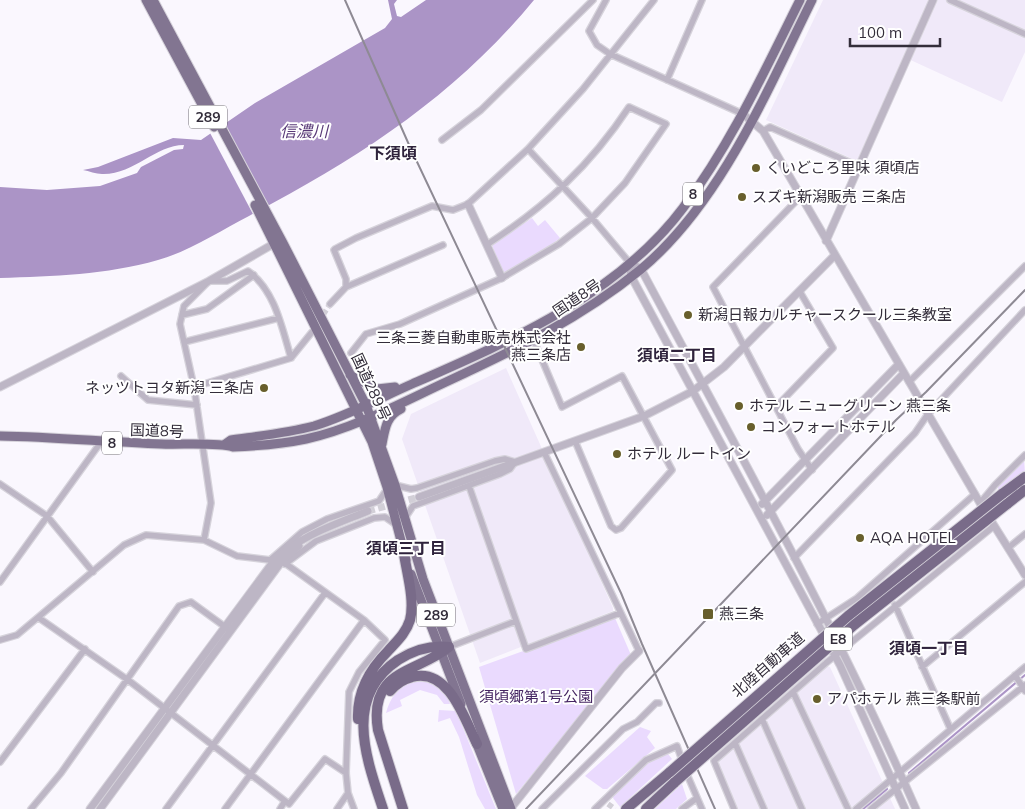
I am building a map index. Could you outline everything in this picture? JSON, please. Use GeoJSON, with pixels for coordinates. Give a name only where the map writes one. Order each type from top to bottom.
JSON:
{"type":"FeatureCollection","features":[{"type":"Feature","properties":{"kind":"highway","name":"国道289号"},"geometry":{"type":"LineString","coordinates":[[146,0],[366,404],[382,444],[400,523],[404,554],[508,809]]}},
{"type":"Feature","properties":{"kind":"highway","name":"国道289号"},"geometry":{"type":"LineString","coordinates":[[153,0],[273,232],[275,244],[362,420],[391,486]]}},
{"type":"Feature","properties":{"kind":"highway","name":"国道8号"},"geometry":{"type":"LineString","coordinates":[[0,436],[45,436],[101,442],[202,446],[224,444],[232,440],[313,426],[402,389],[528,331],[583,297],[629,262],[650,244],[682,209],[743,114],[800,0]]}},
{"type":"Feature","properties":{"kind":"highway","name":"国道8号"},"geometry":{"type":"LineString","coordinates":[[224,444],[233,447],[298,440],[371,417],[534,341],[585,311],[641,269],[692,216],[752,121],[812,0]]}},
{"type":"Feature","properties":{"kind":"highway"},"geometry":{"type":"LineString","coordinates":[[350,375],[377,390],[395,387],[402,389]]}},
{"type":"Feature","properties":{"kind":"highway"},"geometry":{"type":"LineString","coordinates":[[382,444],[389,417],[395,412],[419,401],[430,390]]}},
{"type":"Feature","properties":{"kind":"highway","name":"北陸自動車道"},"geometry":{"type":"LineString","coordinates":[[646,809],[854,625],[1004,499],[1025,477]]}},
{"type":"Feature","properties":{"kind":"highway","name":"北陸自動車道"},"geometry":{"type":"LineString","coordinates":[[630,809],[848,616],[1004,499],[1025,490]]}},
{"type":"Feature","properties":{"kind":"highway","name":"国道289号"},"geometry":{"type":"LineString","coordinates":[[400,523],[425,586],[443,649],[477,744],[508,809]]}},
{"type":"Feature","properties":{"kind":"highway"},"geometry":{"type":"LineString","coordinates":[[383,809],[366,754],[358,718],[362,688],[377,662],[402,635],[411,614],[404,554]]}},
{"type":"Feature","properties":{"kind":"highway"},"geometry":{"type":"LineString","coordinates":[[366,754],[364,713],[375,681],[401,658],[423,649],[443,649]]}},
{"type":"Feature","properties":{"kind":"highway"},"geometry":{"type":"LineString","coordinates":[[403,809],[378,730],[377,710],[379,701],[389,683],[406,669],[443,649]]}},
{"type":"Feature","properties":{"kind":"highway"},"geometry":{"type":"LineString","coordinates":[[378,730],[383,703],[392,688],[406,679],[423,676],[438,681],[450,692],[477,744]]}},
{"type":"Feature","properties":{"kind":"highway"},"geometry":{"type":"LineString","coordinates":[[626,809],[670,772]]}},
{"type":"Feature","properties":{"kind":"street"},"geometry":{"type":"LineString","coordinates":[[442,140],[495,97],[593,0]]}},
{"type":"Feature","properties":{"kind":"street"},"geometry":{"type":"LineString","coordinates":[[606,0],[589,31],[590,36],[598,45],[610,54],[743,114],[762,131],[980,503],[1025,575]]}},
{"type":"Feature","properties":{"kind":"street"},"geometry":{"type":"LineString","coordinates":[[346,287],[346,279],[335,249],[432,206],[453,210],[468,204],[528,149],[583,89],[654,0]]}},
{"type":"Feature","properties":{"kind":"street"},"geometry":{"type":"LineString","coordinates":[[666,80],[702,0]]}},
{"type":"Feature","properties":{"kind":"street"},"geometry":{"type":"LineString","coordinates":[[826,241],[933,0]]}},
{"type":"Feature","properties":{"kind":"street"},"geometry":{"type":"LineString","coordinates":[[950,0],[1025,34]]}},
{"type":"Feature","properties":{"kind":"street"},"geometry":{"type":"LineString","coordinates":[[351,353],[366,334],[400,324],[502,278],[559,244],[592,218],[638,167],[666,124],[629,107],[589,161],[564,186],[523,221],[488,244]]}},
{"type":"Feature","properties":{"kind":"street"},"geometry":{"type":"LineString","coordinates":[[762,131],[770,127],[860,167]]}},
{"type":"Feature","properties":{"kind":"street"},"geometry":{"type":"LineString","coordinates":[[528,149],[564,186],[629,262],[641,269],[843,651],[916,809]]}},
{"type":"Feature","properties":{"kind":"street"},"geometry":{"type":"LineString","coordinates":[[800,197],[712,287],[812,470]]}},
{"type":"Feature","properties":{"kind":"street"},"geometry":{"type":"LineString","coordinates":[[468,204],[502,278]]}},
{"type":"Feature","properties":{"kind":"street"},"geometry":{"type":"LineString","coordinates":[[0,387],[208,281],[275,244]]}},
{"type":"Feature","properties":{"kind":"street"},"geometry":{"type":"LineString","coordinates":[[330,304],[346,287],[443,245]]}},
{"type":"Feature","properties":{"kind":"street"},"geometry":{"type":"LineString","coordinates":[[419,497],[644,416],[693,391],[703,385],[745,347],[834,256]]}},
{"type":"Feature","properties":{"kind":"street"},"geometry":{"type":"LineString","coordinates":[[629,262],[631,276],[835,656],[905,809]]}},
{"type":"Feature","properties":{"kind":"street"},"geometry":{"type":"LineString","coordinates":[[909,382],[1025,266]]}},
{"type":"Feature","properties":{"kind":"street"},"geometry":{"type":"LineString","coordinates":[[204,540],[212,503],[194,387],[180,324],[184,306],[208,281],[227,281],[248,271],[263,285],[279,318],[291,358]]}},
{"type":"Feature","properties":{"kind":"street"},"geometry":{"type":"LineString","coordinates":[[182,315],[207,309],[254,275]]}},
{"type":"Feature","properties":{"kind":"street"},"geometry":{"type":"LineString","coordinates":[[776,407],[833,348],[800,292]]}},
{"type":"Feature","properties":{"kind":"street"},"geometry":{"type":"LineString","coordinates":[[794,558],[915,433],[928,414],[1025,310]]}},
{"type":"Feature","properties":{"kind":"street"},"geometry":{"type":"LineString","coordinates":[[184,342],[279,318]]}},
{"type":"Feature","properties":{"kind":"street"},"geometry":{"type":"LineString","coordinates":[[194,387],[291,358],[312,332]]}},
{"type":"Feature","properties":{"kind":"street"},"geometry":{"type":"LineString","coordinates":[[534,341],[562,407],[622,376],[672,470],[621,528],[616,530],[611,526],[575,441]]}},
{"type":"Feature","properties":{"kind":"street"},"geometry":{"type":"LineString","coordinates":[[757,510],[899,364]]}},
{"type":"Feature","properties":{"kind":"street"},"geometry":{"type":"LineString","coordinates":[[762,520],[904,373]]}},
{"type":"Feature","properties":{"kind":"street"},"geometry":{"type":"LineString","coordinates":[[121,376],[148,400],[197,405]]}},
{"type":"Feature","properties":{"kind":"street"},"geometry":{"type":"LineString","coordinates":[[0,582],[101,442]]}},
{"type":"Feature","properties":{"kind":"street"},"geometry":{"type":"LineString","coordinates":[[508,809],[622,668],[639,651],[544,452]]}},
{"type":"Feature","properties":{"kind":"street"},"geometry":{"type":"LineString","coordinates":[[980,503],[1025,455]]}},
{"type":"Feature","properties":{"kind":"street"},"geometry":{"type":"LineString","coordinates":[[100,809],[227,629],[271,561],[290,540],[314,525],[379,501],[391,486],[411,489],[418,488],[495,461],[515,462]]}},
{"type":"Feature","properties":{"kind":"street"},"geometry":{"type":"LineString","coordinates":[[284,562],[316,541],[374,518],[384,516],[400,523],[413,506],[510,469],[515,462]]}},
{"type":"Feature","properties":{"kind":"street"},"geometry":{"type":"LineString","coordinates":[[0,484],[47,516],[93,572]]}},
{"type":"Feature","properties":{"kind":"street"},"geometry":{"type":"LineString","coordinates":[[469,486],[526,649],[620,613]]}},
{"type":"Feature","properties":{"kind":"street"},"geometry":{"type":"LineString","coordinates":[[817,624],[857,598],[975,494]]}},
{"type":"Feature","properties":{"kind":"street"},"geometry":{"type":"LineString","coordinates":[[0,640],[17,635],[124,545],[146,535],[204,540],[237,556],[271,561],[288,548],[319,531],[368,511]]}},
{"type":"Feature","properties":{"kind":"street"},"geometry":{"type":"LineString","coordinates":[[734,809],[714,762],[895,605],[994,526]]}},
{"type":"Feature","properties":{"kind":"street"},"geometry":{"type":"LineString","coordinates":[[227,629],[284,562],[319,531]]}},
{"type":"Feature","properties":{"kind":"street"},"geometry":{"type":"LineString","coordinates":[[1008,548],[1025,534]]}},
{"type":"Feature","properties":{"kind":"street"},"geometry":{"type":"LineString","coordinates":[[284,562],[364,620],[385,640],[359,672],[349,692],[346,773],[348,793],[354,809]]}},
{"type":"Feature","properties":{"kind":"street"},"geometry":{"type":"LineString","coordinates":[[922,667],[1025,582]]}},
{"type":"Feature","properties":{"kind":"street"},"geometry":{"type":"LineString","coordinates":[[166,809],[325,593]]}},
{"type":"Feature","properties":{"kind":"street"},"geometry":{"type":"LineString","coordinates":[[31,809],[61,773],[179,606],[191,602],[227,629]]}},
{"type":"Feature","properties":{"kind":"street"},"geometry":{"type":"LineString","coordinates":[[895,605],[950,728]]}},
{"type":"Feature","properties":{"kind":"street"},"geometry":{"type":"LineString","coordinates":[[39,618],[128,680],[167,712],[289,804],[325,759],[346,773]]}},
{"type":"Feature","properties":{"kind":"street"},"geometry":{"type":"LineString","coordinates":[[225,809],[364,620]]}},
{"type":"Feature","properties":{"kind":"street"},"geometry":{"type":"LineString","coordinates":[[443,649],[516,622]]}},
{"type":"Feature","properties":{"kind":"street"},"geometry":{"type":"LineString","coordinates":[[0,762],[85,649]]}},
{"type":"Feature","properties":{"kind":"street"},"geometry":{"type":"LineString","coordinates":[[856,809],[892,780],[950,728],[1025,667]]}},
{"type":"Feature","properties":{"kind":"street"},"geometry":{"type":"LineString","coordinates":[[870,809],[1023,686],[1016,676]]}},
{"type":"Feature","properties":{"kind":"street"},"geometry":{"type":"LineString","coordinates":[[793,692],[848,809]]}},
{"type":"Feature","properties":{"kind":"street"},"geometry":{"type":"LineString","coordinates":[[542,809],[623,729],[637,722],[656,703],[659,703]]}},
{"type":"Feature","properties":{"kind":"street"},"geometry":{"type":"LineString","coordinates":[[90,809],[167,712]]}},
{"type":"Feature","properties":{"kind":"street"},"geometry":{"type":"LineString","coordinates":[[762,719],[802,809]]}},
{"type":"Feature","properties":{"kind":"street"},"geometry":{"type":"LineString","coordinates":[[735,743],[764,809]]}},
{"type":"Feature","properties":{"kind":"street"},"geometry":{"type":"LineString","coordinates":[[595,809],[606,802],[646,760],[677,746],[702,809]]}},
{"type":"Feature","properties":{"kind":"street"},"geometry":{"type":"LineString","coordinates":[[337,809],[348,793]]}},
{"type":"Feature","properties":{"kind":"street"},"geometry":{"type":"LineString","coordinates":[[682,809],[697,798]]}},
{"type":"Feature","properties":{"kind":"street"},"geometry":{"type":"LineString","coordinates":[[280,809],[285,801]]}},
{"type":"Feature","properties":{"kind":"shaded area"},"geometry":{"type":"Polygon","coordinates":[[[823,0],[1025,0],[1025,52],[1002,102],[904,57],[857,161],[766,120],[823,0]]]}},
{"type":"Feature","properties":{"kind":"shaded area"},"geometry":{"type":"Polygon","coordinates":[[[506,368],[613,611],[480,663],[402,439],[411,414],[506,368]]]}},
{"type":"Feature","properties":{"kind":"shaded area"},"geometry":{"type":"Polygon","coordinates":[[[826,666],[830,667],[895,809],[737,809],[718,762],[826,666]]]}},
{"type":"Feature","properties":{"kind":"green space"},"geometry":{"type":"Polygon","coordinates":[[[532,218],[538,226],[545,220],[560,238],[538,255],[503,274],[492,245],[532,218]]]}},
{"type":"Feature","properties":{"kind":"green space"},"geometry":{"type":"Polygon","coordinates":[[[1024,459],[1025,473],[998,492],[998,485],[1024,459]]]}},
{"type":"Feature","properties":{"kind":"green space","name":"須頃郷第1号公園"},"geometry":{"type":"Polygon","coordinates":[[[615,618],[631,655],[516,794],[479,667],[615,618]]]}},
{"type":"Feature","properties":{"kind":"green space"},"geometry":{"type":"Polygon","coordinates":[[[413,680],[425,681],[436,686],[448,698],[450,704],[444,704],[437,695],[420,690],[400,700],[402,706],[386,713],[395,694],[413,680]]]}},
{"type":"Feature","properties":{"kind":"green space"},"geometry":{"type":"Polygon","coordinates":[[[439,710],[456,711],[496,809],[485,809],[477,795],[459,737],[450,718],[438,722],[439,710]]]}},
{"type":"Feature","properties":{"kind":"green space"},"geometry":{"type":"Polygon","coordinates":[[[640,727],[651,731],[647,737],[655,748],[607,789],[603,789],[585,776],[640,727]]]}},
{"type":"Feature","properties":{"kind":"green space"},"geometry":{"type":"Polygon","coordinates":[[[665,750],[672,759],[620,807],[613,798],[614,793],[647,761],[665,750]]]}},
{"type":"Feature","properties":{"kind":"green space"},"geometry":{"type":"Polygon","coordinates":[[[682,784],[687,799],[676,809],[655,809],[682,784]]]}},
{"type":"Feature","properties":{"kind":"water","name":"信濃川"},"geometry":{"type":"Polygon","coordinates":[[[388,0],[397,0],[394,4],[397,16],[401,17],[426,0],[534,0],[471,67],[403,123],[329,171],[205,240],[170,256],[119,269],[79,274],[0,278],[0,187],[47,190],[100,186],[137,173],[141,167],[174,150],[183,149],[184,145],[173,146],[163,150],[124,170],[114,173],[100,174],[83,170],[98,167],[173,138],[201,140],[255,103],[385,28],[392,19],[388,0]]]}},
{"type":"Feature","properties":{"kind":"pier"},"geometry":{"type":"Polygon","coordinates":[[[223,121],[270,208],[254,216],[209,131],[223,121]]]}},
{"type":"Feature","properties":{"kind":"waterway"},"geometry":{"type":"LineString","coordinates":[[909,773],[1025,675]]}},
{"type":"Feature","properties":{"kind":"waterway"},"geometry":{"type":"LineString","coordinates":[[863,809],[887,789]]}},
{"type":"Feature","properties":{"kind":"tunnel"},"geometry":{"type":"LineString","coordinates":[[314,329],[330,304]]}},
{"type":"Feature","properties":{"kind":"tunnel"},"geometry":{"type":"LineString","coordinates":[[368,511],[419,497]]}},
{"type":"Feature","properties":{"kind":"tunnel"},"geometry":{"type":"LineString","coordinates":[[608,804],[615,809]]}},
{"type":"Feature","properties":{"kind":"railway"},"geometry":{"type":"LineString","coordinates":[[345,0],[410,147],[621,593],[715,809]]}},
{"type":"Feature","properties":{"kind":"railway"},"geometry":{"type":"LineString","coordinates":[[526,809],[896,420],[926,392],[1025,290]]}},
{"type":"Feature","properties":{"kind":"place","name":"くいどころ里味 須頃店"},"geometry":{"type":"Point","coordinates":[756,168]}},
{"type":"Feature","properties":{"kind":"place","name":"スズキ新潟販売 三条店"},"geometry":{"type":"Point","coordinates":[742,197]}},
{"type":"Feature","properties":{"kind":"place","name":"新潟日報カルチャースクール三条教室"},"geometry":{"type":"Point","coordinates":[688,315]}},
{"type":"Feature","properties":{"kind":"place","name":"三条三菱自動車販売株式会社 燕三条店"},"geometry":{"type":"Point","coordinates":[581,347]}},
{"type":"Feature","properties":{"kind":"place","name":"ネッツトヨタ新潟 三条店"},"geometry":{"type":"Point","coordinates":[264,388]}},
{"type":"Feature","properties":{"kind":"place","name":"ホテル ニューグリーン 燕三条"},"geometry":{"type":"Point","coordinates":[739,406]}},
{"type":"Feature","properties":{"kind":"place","name":"コンフォートホテル"},"geometry":{"type":"Point","coordinates":[751,427]}},
{"type":"Feature","properties":{"kind":"place","name":"ホテル ルートイン"},"geometry":{"type":"Point","coordinates":[617,454]}},
{"type":"Feature","properties":{"kind":"place","name":"AQA HOTEL"},"geometry":{"type":"Point","coordinates":[860,538]}},
{"type":"Feature","properties":{"kind":"place","name":"燕三条"},"geometry":{"type":"Point","coordinates":[708,614]}},
{"type":"Feature","properties":{"kind":"place","name":"アパホテル 燕三条駅前"},"geometry":{"type":"Point","coordinates":[817,699]}},
{"type":"Feature","properties":{"kind":"district","name":"下須頃"},"geometry":{"type":"Point","coordinates":[393,153]}},
{"type":"Feature","properties":{"kind":"district","name":"須頃二丁目"},"geometry":{"type":"Point","coordinates":[677,355]}},
{"type":"Feature","properties":{"kind":"district","name":"須頃三丁目"},"geometry":{"type":"Point","coordinates":[406,548]}},
{"type":"Feature","properties":{"kind":"district","name":"須頃一丁目"},"geometry":{"type":"Point","coordinates":[929,648]}}]}
